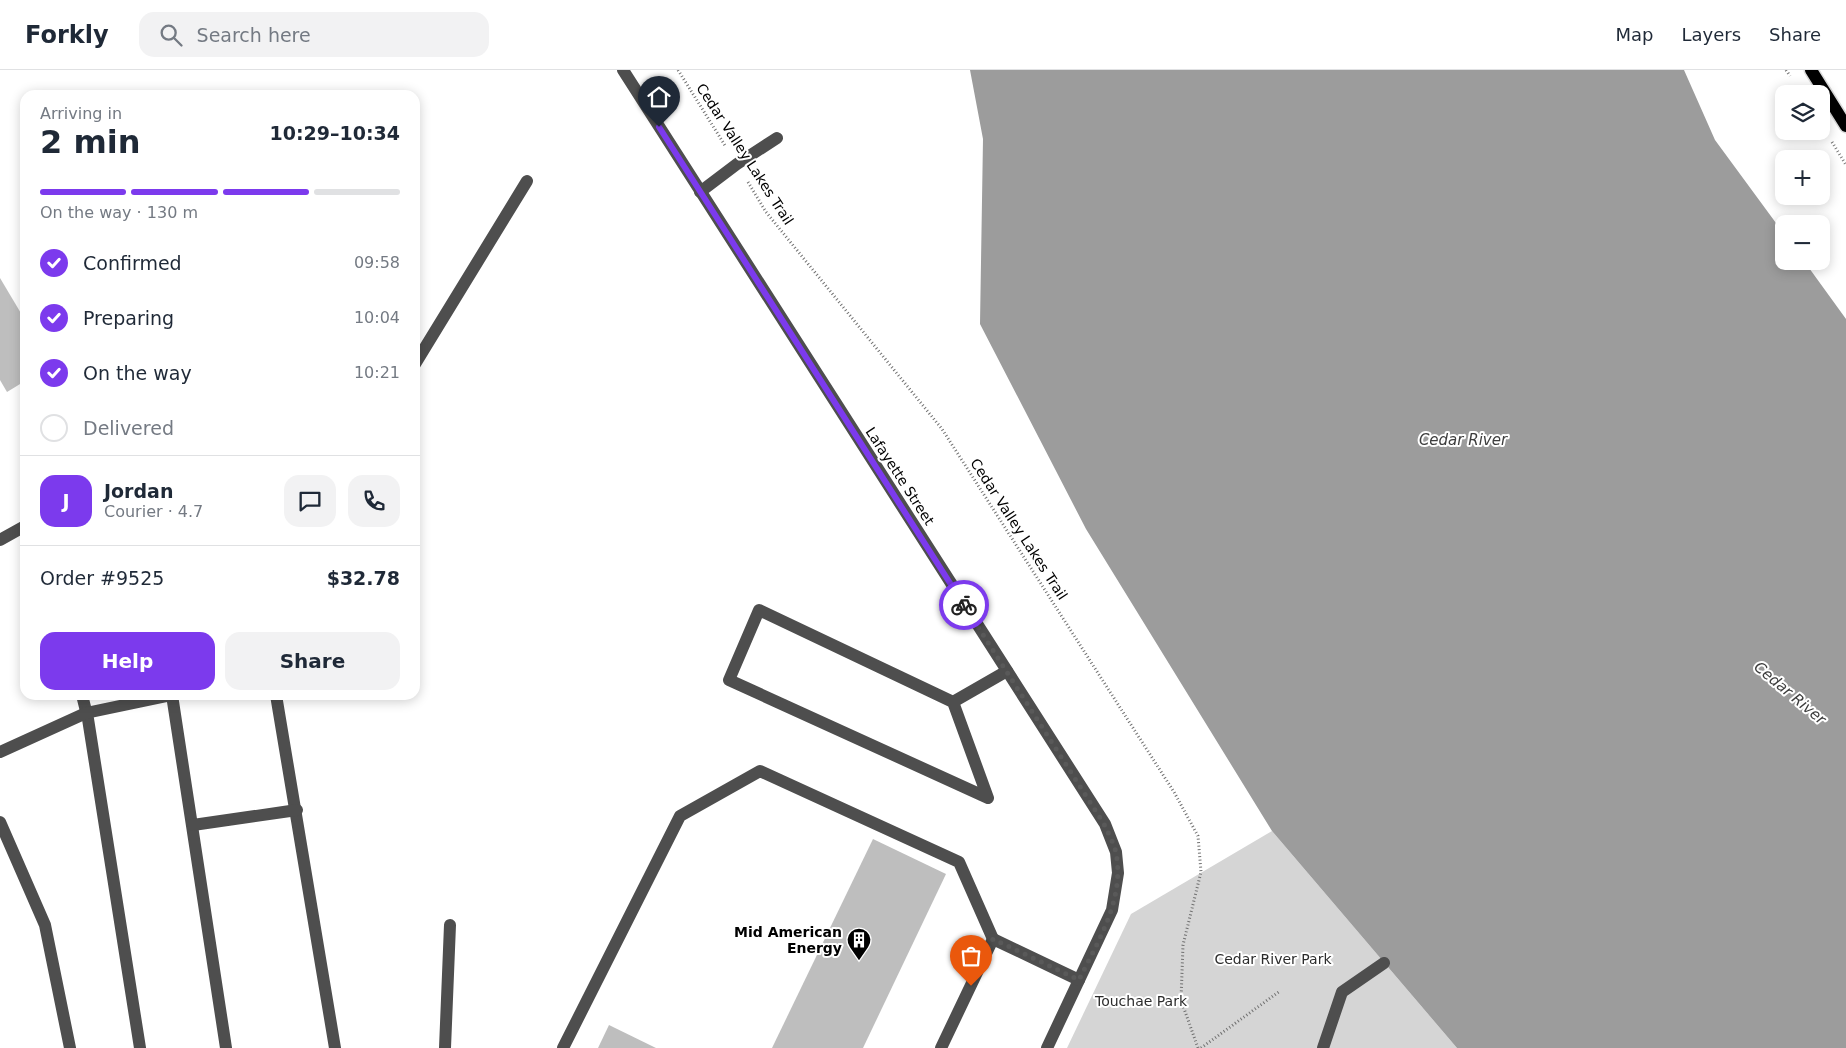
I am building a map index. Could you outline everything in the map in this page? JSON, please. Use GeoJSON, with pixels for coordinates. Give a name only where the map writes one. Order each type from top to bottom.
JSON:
{"type":"FeatureCollection","features":[{"type":"Feature","properties":{"kind":"main road"},"geometry":{"type":"LineString","coordinates":[[1811,70],[1846,126]]}},
{"type":"Feature","properties":{"kind":"street","name":"Lafayette Street"},"geometry":{"type":"LineString","coordinates":[[623,70],[1104,824],[1116,852],[1118,872],[1112,910],[1047,1048]]}},
{"type":"Feature","properties":{"kind":"street"},"geometry":{"type":"LineString","coordinates":[[700,192],[737,164],[777,138]]}},
{"type":"Feature","properties":{"kind":"street"},"geometry":{"type":"LineString","coordinates":[[420,356],[527,181]]}},
{"type":"Feature","properties":{"kind":"street"},"geometry":{"type":"LineString","coordinates":[[0,540],[20,529]]}},
{"type":"Feature","properties":{"kind":"street"},"geometry":{"type":"LineString","coordinates":[[759,610],[953,702],[988,798],[729,680],[759,610]]}},
{"type":"Feature","properties":{"kind":"street"},"geometry":{"type":"LineString","coordinates":[[953,702],[1006,671]]}},
{"type":"Feature","properties":{"kind":"street"},"geometry":{"type":"LineString","coordinates":[[83,700],[140,1048]]}},
{"type":"Feature","properties":{"kind":"street"},"geometry":{"type":"LineString","coordinates":[[0,752],[86,713],[148,700]]}},
{"type":"Feature","properties":{"kind":"street"},"geometry":{"type":"LineString","coordinates":[[173,700],[226,1048]]}},
{"type":"Feature","properties":{"kind":"street"},"geometry":{"type":"LineString","coordinates":[[277,700],[297,810],[335,1048]]}},
{"type":"Feature","properties":{"kind":"street"},"geometry":{"type":"LineString","coordinates":[[563,1048],[680,816],[760,771],[959,862],[993,939],[1079,980]]}},
{"type":"Feature","properties":{"kind":"street"},"geometry":{"type":"LineString","coordinates":[[193,825],[297,810]]}},
{"type":"Feature","properties":{"kind":"street"},"geometry":{"type":"LineString","coordinates":[[0,822],[45,925],[70,1048]]}},
{"type":"Feature","properties":{"kind":"street"},"geometry":{"type":"LineString","coordinates":[[445,1048],[450,925]]}},
{"type":"Feature","properties":{"kind":"street"},"geometry":{"type":"LineString","coordinates":[[941,1048],[993,939]]}},
{"type":"Feature","properties":{"kind":"street"},"geometry":{"type":"LineString","coordinates":[[1323,1048],[1342,992],[1384,963]]}},
{"type":"Feature","properties":{"kind":"path","name":"Cedar Valley Lakes Trail"},"geometry":{"type":"LineString","coordinates":[[678,70],[766,212],[942,429],[1174,792],[1198,836],[1201,872],[1183,945],[1181,1000],[1199,1048]]}},
{"type":"Feature","properties":{"kind":"path"},"geometry":{"type":"LineString","coordinates":[[1831,142],[1846,165]]}},
{"type":"Feature","properties":{"kind":"path"},"geometry":{"type":"LineString","coordinates":[[1199,1048],[1280,991]]}},
{"type":"Feature","properties":{"kind":"green space","name":"Cedar River Park"},"geometry":{"type":"Polygon","coordinates":[[[1272,831],[1457,1048],[1067,1048],[1131,914],[1272,831]]]}},
{"type":"Feature","properties":{"kind":"water","name":"Cedar River"},"geometry":{"type":"Polygon","coordinates":[[[970,70],[1684,70],[1715,140],[1775,222],[1775,270],[1811,270],[1846,319],[1846,1048],[1457,1048],[1272,831],[1086,529],[980,324],[983,139],[970,70]]]}},
{"type":"Feature","properties":{"kind":"building"},"geometry":{"type":"Polygon","coordinates":[[[0,278],[20,312],[20,384],[7,392],[0,380],[0,278]]]}},
{"type":"Feature","properties":{"kind":"building","name":"Mid American Energy"},"geometry":{"type":"Polygon","coordinates":[[[873,839],[946,874],[863,1048],[772,1048],[873,839]]]}},
{"type":"Feature","properties":{"kind":"building"},"geometry":{"type":"Polygon","coordinates":[[[609,1025],[656,1048],[598,1048],[609,1025]]]}},
{"type":"Feature","properties":{"kind":"way so far"},"geometry":{"type":"LineString","coordinates":[[964,605],[1104,824],[1116,852],[1118,872],[1112,910],[1079,980],[993,939],[971,986]]}},
{"type":"Feature","properties":{"kind":"place","name":"Mid American Energy"},"geometry":{"type":"Point","coordinates":[859,961]}},
{"type":"Feature","properties":{"kind":"route"},"geometry":{"type":"LineString","coordinates":[[659,127],[964,605]]}},
{"type":"Feature","properties":{"kind":"park label","name":"Touchae Park"},"geometry":{"type":"Point","coordinates":[1141,1001]}}]}
